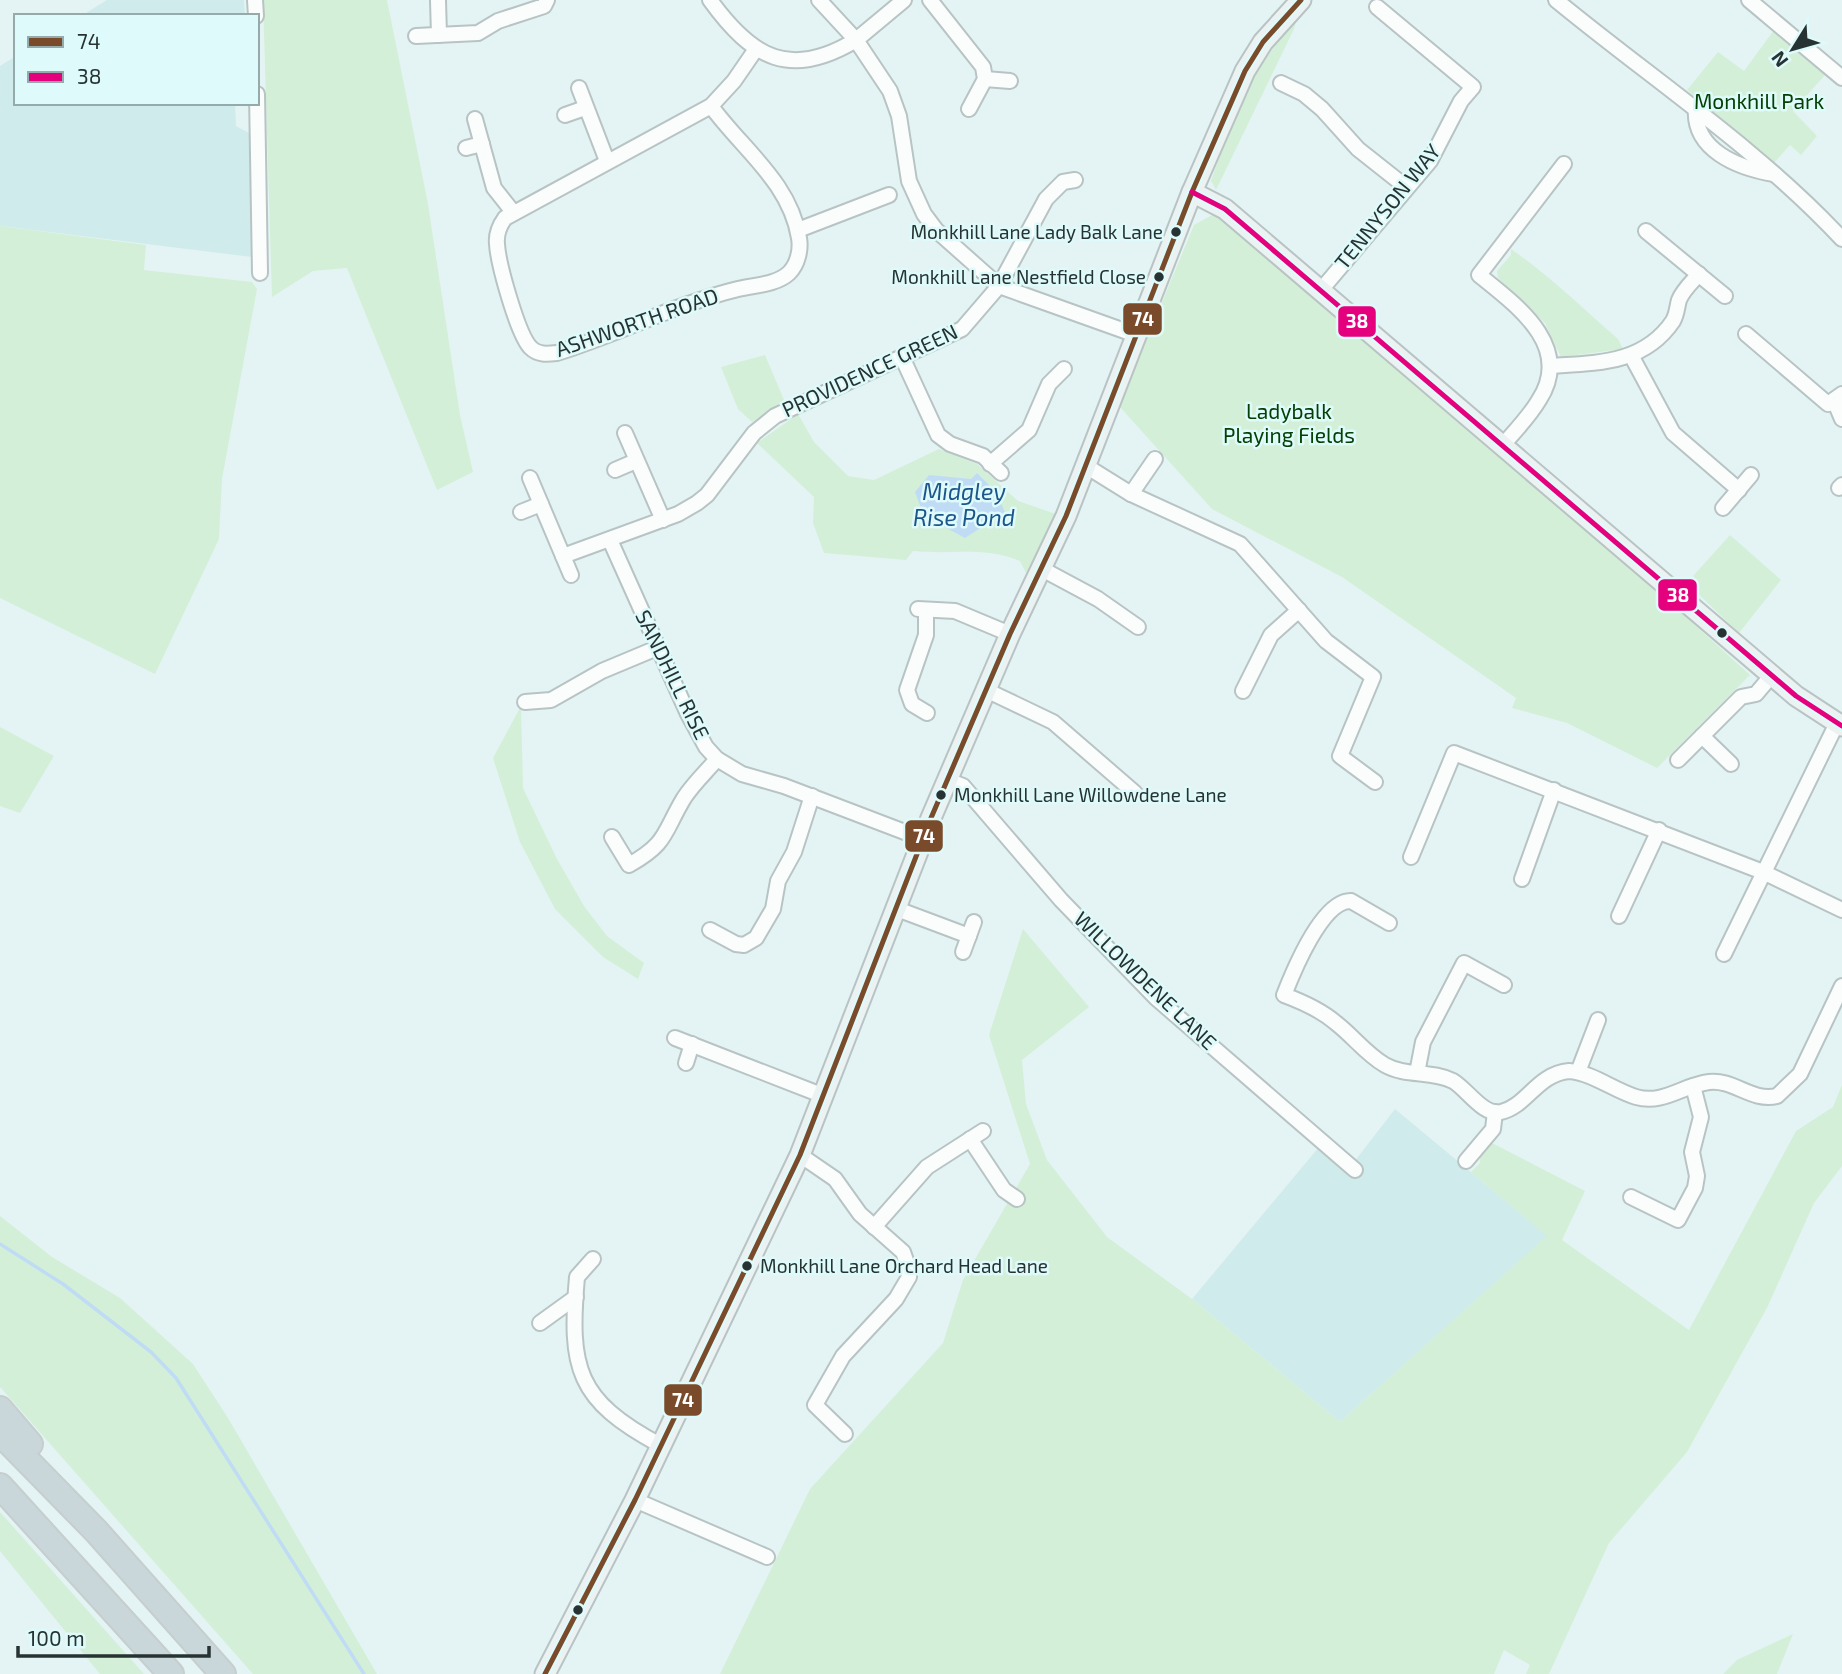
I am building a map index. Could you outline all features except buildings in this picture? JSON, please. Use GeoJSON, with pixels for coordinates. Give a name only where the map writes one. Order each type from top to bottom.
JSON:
{"type":"FeatureCollection","features":[{"type":"Feature","properties":{"kind":"highway"},"geometry":{"type":"LineString","coordinates":[[0,1409],[96,1531]]}},
{"type":"Feature","properties":{"kind":"highway"},"geometry":{"type":"LineString","coordinates":[[0,1433],[96,1531],[223,1674]]}},
{"type":"Feature","properties":{"kind":"highway"},"geometry":{"type":"LineString","coordinates":[[0,1486],[171,1674]]}},
{"type":"Feature","properties":{"kind":"street"},"geometry":{"type":"LineString","coordinates":[[438,0],[439,35]]}},
{"type":"Feature","properties":{"kind":"street"},"geometry":{"type":"LineString","coordinates":[[416,36],[478,33],[498,21],[544,6],[547,0]]}},
{"type":"Feature","properties":{"kind":"street"},"geometry":{"type":"LineString","coordinates":[[710,0],[740,38],[756,49],[772,56],[803,59],[835,53],[856,40],[904,0]]}},
{"type":"Feature","properties":{"kind":"street"},"geometry":{"type":"LineString","coordinates":[[819,0],[856,40],[890,91],[899,116],[909,181],[924,214],[963,257],[999,286],[1136,335]]}},
{"type":"Feature","properties":{"kind":"street"},"geometry":{"type":"LineString","coordinates":[[930,0],[977,56],[985,79],[969,109]]}},
{"type":"Feature","properties":{"kind":"street"},"geometry":{"type":"LineString","coordinates":[[550,1672],[800,1155],[923,839],[1010,634],[1042,569],[1086,466],[1192,192],[1245,71],[1263,41],[1301,0]]}},
{"type":"Feature","properties":{"kind":"street"},"geometry":{"type":"LineString","coordinates":[[1556,0],[1696,107],[1775,175],[1842,239]]}},
{"type":"Feature","properties":{"kind":"street"},"geometry":{"type":"LineString","coordinates":[[1749,0],[1842,78]]}},
{"type":"Feature","properties":{"kind":"street","name":"TENNYSON WAY"},"geometry":{"type":"LineString","coordinates":[[1321,290],[1440,148],[1461,101],[1473,87],[1377,7]]}},
{"type":"Feature","properties":{"kind":"street"},"geometry":{"type":"LineString","coordinates":[[475,119],[494,188],[513,212],[711,106],[734,81],[756,49]]}},
{"type":"Feature","properties":{"kind":"street"},"geometry":{"type":"LineString","coordinates":[[985,79],[1010,81]]}},
{"type":"Feature","properties":{"kind":"street"},"geometry":{"type":"LineString","coordinates":[[1281,83],[1304,94],[1322,109],[1358,149],[1406,187]]}},
{"type":"Feature","properties":{"kind":"street"},"geometry":{"type":"LineString","coordinates":[[579,88],[607,161]]}},
{"type":"Feature","properties":{"kind":"street"},"geometry":{"type":"LineString","coordinates":[[257,105],[260,273]]}},
{"type":"Feature","properties":{"kind":"street"},"geometry":{"type":"LineString","coordinates":[[711,106],[774,179],[797,230],[889,195]]}},
{"type":"Feature","properties":{"kind":"street"},"geometry":{"type":"LineString","coordinates":[[565,115],[585,108]]}},
{"type":"Feature","properties":{"kind":"street"},"geometry":{"type":"LineString","coordinates":[[466,148],[482,144]]}},
{"type":"Feature","properties":{"kind":"street"},"geometry":{"type":"LineString","coordinates":[[1502,446],[1540,400],[1550,366],[1541,333],[1528,316],[1479,275],[1564,164]]}},
{"type":"Feature","properties":{"kind":"street","name":"PROVIDENCE GREEN"},"geometry":{"type":"LineString","coordinates":[[563,556],[663,520],[707,495],[754,433],[770,419],[961,329],[999,286],[1046,199],[1063,182],[1075,180]]}},
{"type":"Feature","properties":{"kind":"street"},"geometry":{"type":"LineString","coordinates":[[1192,192],[1225,209],[1811,708],[1840,725],[1763,872],[1724,954]]}},
{"type":"Feature","properties":{"kind":"street","name":"ASHWORTH ROAD"},"geometry":{"type":"LineString","coordinates":[[513,212],[500,225],[497,244],[519,330],[524,341],[538,353],[556,353],[727,292],[780,278],[789,273],[799,252],[797,230]]}},
{"type":"Feature","properties":{"kind":"street"},"geometry":{"type":"LineString","coordinates":[[1646,231],[1725,296]]}},
{"type":"Feature","properties":{"kind":"street"},"geometry":{"type":"LineString","coordinates":[[1550,366],[1632,357],[1645,349],[1670,324],[1681,296],[1699,274]]}},
{"type":"Feature","properties":{"kind":"street"},"geometry":{"type":"LineString","coordinates":[[1746,334],[1828,404],[1838,397],[1842,419]]}},
{"type":"Feature","properties":{"kind":"street"},"geometry":{"type":"LineString","coordinates":[[902,357],[938,435],[950,444],[983,456],[996,469],[1029,429],[1049,384],[1064,369]]}},
{"type":"Feature","properties":{"kind":"street"},"geometry":{"type":"LineString","coordinates":[[1632,357],[1673,433],[1739,490]]}},
{"type":"Feature","properties":{"kind":"street"},"geometry":{"type":"LineString","coordinates":[[625,432],[663,520]]}},
{"type":"Feature","properties":{"kind":"street"},"geometry":{"type":"LineString","coordinates":[[1131,494],[1155,459]]}},
{"type":"Feature","properties":{"kind":"street"},"geometry":{"type":"LineString","coordinates":[[615,470],[636,461]]}},
{"type":"Feature","properties":{"kind":"street"},"geometry":{"type":"LineString","coordinates":[[1086,466],[1131,494],[1240,544],[1326,640],[1373,677],[1340,756],[1375,782]]}},
{"type":"Feature","properties":{"kind":"street"},"geometry":{"type":"LineString","coordinates":[[1723,508],[1751,475]]}},
{"type":"Feature","properties":{"kind":"street"},"geometry":{"type":"LineString","coordinates":[[530,478],[571,575]]}},
{"type":"Feature","properties":{"kind":"street"},"geometry":{"type":"LineString","coordinates":[[521,512],[541,504]]}},
{"type":"Feature","properties":{"kind":"street","name":"SANDHILL RISE"},"geometry":{"type":"LineString","coordinates":[[610,540],[698,735],[717,759],[742,774],[812,796],[923,839]]}},
{"type":"Feature","properties":{"kind":"street"},"geometry":{"type":"LineString","coordinates":[[1042,569],[1098,599],[1138,627]]}},
{"type":"Feature","properties":{"kind":"street"},"geometry":{"type":"LineString","coordinates":[[927,713],[912,704],[907,690],[926,635],[921,609],[955,611],[1010,634]]}},
{"type":"Feature","properties":{"kind":"street"},"geometry":{"type":"LineString","coordinates":[[1243,691],[1271,635],[1299,610]]}},
{"type":"Feature","properties":{"kind":"street"},"geometry":{"type":"LineString","coordinates":[[525,702],[551,700],[602,671],[657,648]]}},
{"type":"Feature","properties":{"kind":"street"},"geometry":{"type":"LineString","coordinates":[[1678,760],[1741,697],[1756,694],[1772,675]]}},
{"type":"Feature","properties":{"kind":"street"},"geometry":{"type":"LineString","coordinates":[[988,691],[1053,722],[1135,793]]}},
{"type":"Feature","properties":{"kind":"street"},"geometry":{"type":"LineString","coordinates":[[1702,736],[1731,764]]}},
{"type":"Feature","properties":{"kind":"street"},"geometry":{"type":"LineString","coordinates":[[1411,857],[1454,752],[1763,872],[1842,910]]}},
{"type":"Feature","properties":{"kind":"street"},"geometry":{"type":"LineString","coordinates":[[611,837],[629,866],[651,852],[669,831],[684,799],[717,759]]}},
{"type":"Feature","properties":{"kind":"street","name":"WILLOWDENE LANE"},"geometry":{"type":"LineString","coordinates":[[948,780],[963,786],[1061,900],[1156,998],[1355,1170]]}},
{"type":"Feature","properties":{"kind":"street"},"geometry":{"type":"LineString","coordinates":[[1522,879],[1553,790]]}},
{"type":"Feature","properties":{"kind":"street"},"geometry":{"type":"LineString","coordinates":[[710,930],[736,944],[744,945],[756,938],[773,909],[778,881],[794,852],[812,796]]}},
{"type":"Feature","properties":{"kind":"street"},"geometry":{"type":"LineString","coordinates":[[1619,916],[1659,830]]}},
{"type":"Feature","properties":{"kind":"street"},"geometry":{"type":"LineString","coordinates":[[1389,923],[1351,901],[1339,903],[1317,929],[1284,995],[1307,1003],[1334,1021],[1386,1065],[1453,1082],[1488,1110],[1495,1112],[1506,1110],[1535,1086],[1558,1072],[1578,1072],[1637,1097],[1653,1100],[1693,1086],[1717,1082],[1752,1096],[1777,1096],[1800,1074],[1842,986]]}},
{"type":"Feature","properties":{"kind":"street"},"geometry":{"type":"LineString","coordinates":[[897,909],[972,929],[963,952]]}},
{"type":"Feature","properties":{"kind":"street"},"geometry":{"type":"LineString","coordinates":[[1417,1073],[1423,1042],[1464,963],[1504,985]]}},
{"type":"Feature","properties":{"kind":"street"},"geometry":{"type":"LineString","coordinates":[[1578,1072],[1598,1020]]}},
{"type":"Feature","properties":{"kind":"street"},"geometry":{"type":"LineString","coordinates":[[676,1038],[824,1096]]}},
{"type":"Feature","properties":{"kind":"street"},"geometry":{"type":"LineString","coordinates":[[685,1063],[692,1044]]}},
{"type":"Feature","properties":{"kind":"street"},"geometry":{"type":"LineString","coordinates":[[1631,1197],[1678,1220],[1695,1188],[1697,1176],[1692,1152],[1701,1117],[1693,1086]]}},
{"type":"Feature","properties":{"kind":"street"},"geometry":{"type":"LineString","coordinates":[[1466,1161],[1493,1129],[1495,1112]]}},
{"type":"Feature","properties":{"kind":"street"},"geometry":{"type":"LineString","coordinates":[[874,1227],[927,1167],[983,1131]]}},
{"type":"Feature","properties":{"kind":"street"},"geometry":{"type":"LineString","coordinates":[[970,1139],[1004,1190],[1017,1199]]}},
{"type":"Feature","properties":{"kind":"street"},"geometry":{"type":"LineString","coordinates":[[800,1155],[826,1170],[874,1227],[903,1252],[909,1277],[895,1299],[844,1356],[810,1408],[845,1434]]}},
{"type":"Feature","properties":{"kind":"street"},"geometry":{"type":"LineString","coordinates":[[593,1259],[577,1277],[574,1353],[581,1376],[617,1418],[660,1445]]}},
{"type":"Feature","properties":{"kind":"street"},"geometry":{"type":"LineString","coordinates":[[540,1323],[576,1297]]}},
{"type":"Feature","properties":{"kind":"street"},"geometry":{"type":"LineString","coordinates":[[635,1500],[767,1557]]}},
{"type":"Feature","properties":{"kind":"shaded area"},"geometry":{"type":"Polygon","coordinates":[[[107,0],[244,0],[245,14],[84,14],[107,0]]]}},
{"type":"Feature","properties":{"kind":"shaded area"},"geometry":{"type":"Polygon","coordinates":[[[14,57],[14,105],[235,105],[236,126],[249,133],[252,257],[0,226],[0,66],[14,57]]]}},
{"type":"Feature","properties":{"kind":"shaded area"},"geometry":{"type":"Polygon","coordinates":[[[1395,1109],[1548,1236],[1340,1422],[1192,1299],[1324,1141],[1354,1162],[1395,1109]]]}},
{"type":"Feature","properties":{"kind":"green space"},"geometry":{"type":"Polygon","coordinates":[[[263,0],[387,0],[428,204],[460,415],[473,472],[437,490],[347,268],[313,271],[272,297],[263,0]]]}},
{"type":"Feature","properties":{"kind":"green space"},"geometry":{"type":"Polygon","coordinates":[[[1297,19],[1216,190],[1211,181],[1254,77],[1297,19]]]}},
{"type":"Feature","properties":{"kind":"green space","name":"Monkhill Park"},"geometry":{"type":"Polygon","coordinates":[[[1774,30],[1825,75],[1793,111],[1817,136],[1801,155],[1790,145],[1774,163],[1687,90],[1718,52],[1744,71],[1774,30]]]}},
{"type":"Feature","properties":{"kind":"green space","name":"Ladybalk Playing Fields"},"geometry":{"type":"Polygon","coordinates":[[[1214,214],[1665,598],[1750,675],[1657,768],[1567,723],[1512,708],[1516,698],[1342,577],[1212,509],[1119,406],[1194,225],[1214,214]]]}},
{"type":"Feature","properties":{"kind":"green space"},"geometry":{"type":"Polygon","coordinates":[[[0,226],[146,245],[144,270],[252,282],[257,289],[222,479],[219,539],[155,674],[0,598],[0,226]]]}},
{"type":"Feature","properties":{"kind":"green space"},"geometry":{"type":"Polygon","coordinates":[[[1511,249],[1553,281],[1618,339],[1623,349],[1561,357],[1545,323],[1498,278],[1497,271],[1511,255],[1511,249]]]}},
{"type":"Feature","properties":{"kind":"green space"},"geometry":{"type":"Polygon","coordinates":[[[765,355],[784,400],[752,422],[738,409],[721,367],[765,355]]]}},
{"type":"Feature","properties":{"kind":"green space"},"geometry":{"type":"Polygon","coordinates":[[[798,414],[814,442],[848,476],[874,480],[939,449],[977,464],[1018,501],[1056,514],[1026,573],[1020,561],[980,552],[913,551],[906,560],[824,553],[813,523],[814,497],[757,443],[798,414]]]}},
{"type":"Feature","properties":{"kind":"green space"},"geometry":{"type":"Polygon","coordinates":[[[1730,535],[1781,580],[1739,633],[1692,588],[1694,575],[1730,535]]]}},
{"type":"Feature","properties":{"kind":"green space"},"geometry":{"type":"Polygon","coordinates":[[[521,706],[523,788],[557,859],[584,906],[607,936],[644,963],[638,979],[603,957],[555,909],[520,842],[493,758],[521,706]]]}},
{"type":"Feature","properties":{"kind":"green space"},"geometry":{"type":"Polygon","coordinates":[[[0,727],[54,756],[20,813],[0,806],[0,727]]]}},
{"type":"Feature","properties":{"kind":"green space"},"geometry":{"type":"Polygon","coordinates":[[[1023,929],[1089,1007],[1022,1060],[1026,1104],[1047,1160],[1107,1237],[1192,1299],[1340,1422],[1547,1236],[1471,1172],[1480,1163],[1480,1153],[1492,1143],[1585,1191],[1562,1240],[1689,1330],[1796,1131],[1833,1107],[1842,1085],[1842,1166],[1814,1203],[1767,1308],[1687,1452],[1609,1543],[1549,1674],[1526,1674],[1530,1665],[1504,1650],[1494,1674],[720,1674],[810,1489],[943,1343],[963,1280],[1030,1164],[989,1035],[1023,929]]]}},
{"type":"Feature","properties":{"kind":"green space"},"geometry":{"type":"Polygon","coordinates":[[[0,1216],[52,1257],[120,1298],[193,1364],[228,1418],[377,1674],[253,1674],[0,1387],[0,1216]]]}},
{"type":"Feature","properties":{"kind":"green space"},"geometry":{"type":"Polygon","coordinates":[[[0,1512],[144,1674],[100,1674],[0,1551],[0,1512]]]}},
{"type":"Feature","properties":{"kind":"green space"},"geometry":{"type":"Polygon","coordinates":[[[1793,1634],[1777,1674],[1723,1674],[1737,1660],[1793,1634]]]}},
{"type":"Feature","properties":{"kind":"water","name":"Midgley Rise Pond"},"geometry":{"type":"Polygon","coordinates":[[[977,473],[995,491],[1005,512],[965,538],[924,516],[915,492],[929,475],[971,479],[977,473]]]}},
{"type":"Feature","properties":{"kind":"waterway"},"geometry":{"type":"LineString","coordinates":[[0,1244],[63,1284],[151,1352],[176,1378],[364,1674]]}},
{"type":"Feature","properties":{"kind":"transit line","name":"74"},"geometry":{"type":"LineString","coordinates":[[545,1674],[635,1500],[800,1155],[931,818],[1010,634],[1066,516],[1192,192],[1245,71],[1263,42],[1301,0]]}},
{"type":"Feature","properties":{"kind":"transit line","name":"38"},"geometry":{"type":"LineString","coordinates":[[1192,192],[1225,209],[1796,696],[1842,726]]}},
{"type":"Feature","properties":{"kind":"place","name":"Monkhill Lane Lady Balk Lane"},"geometry":{"type":"Point","coordinates":[1176,232]}},
{"type":"Feature","properties":{"kind":"place","name":"Monkhill Lane Nestfield Close"},"geometry":{"type":"Point","coordinates":[1159,277]}},
{"type":"Feature","properties":{"kind":"place","name":"Monkhill Lane Willowdene Lane"},"geometry":{"type":"Point","coordinates":[941,795]}},
{"type":"Feature","properties":{"kind":"place","name":"Monkhill Lane Orchard Head Lane"},"geometry":{"type":"Point","coordinates":[747,1266]}}]}
